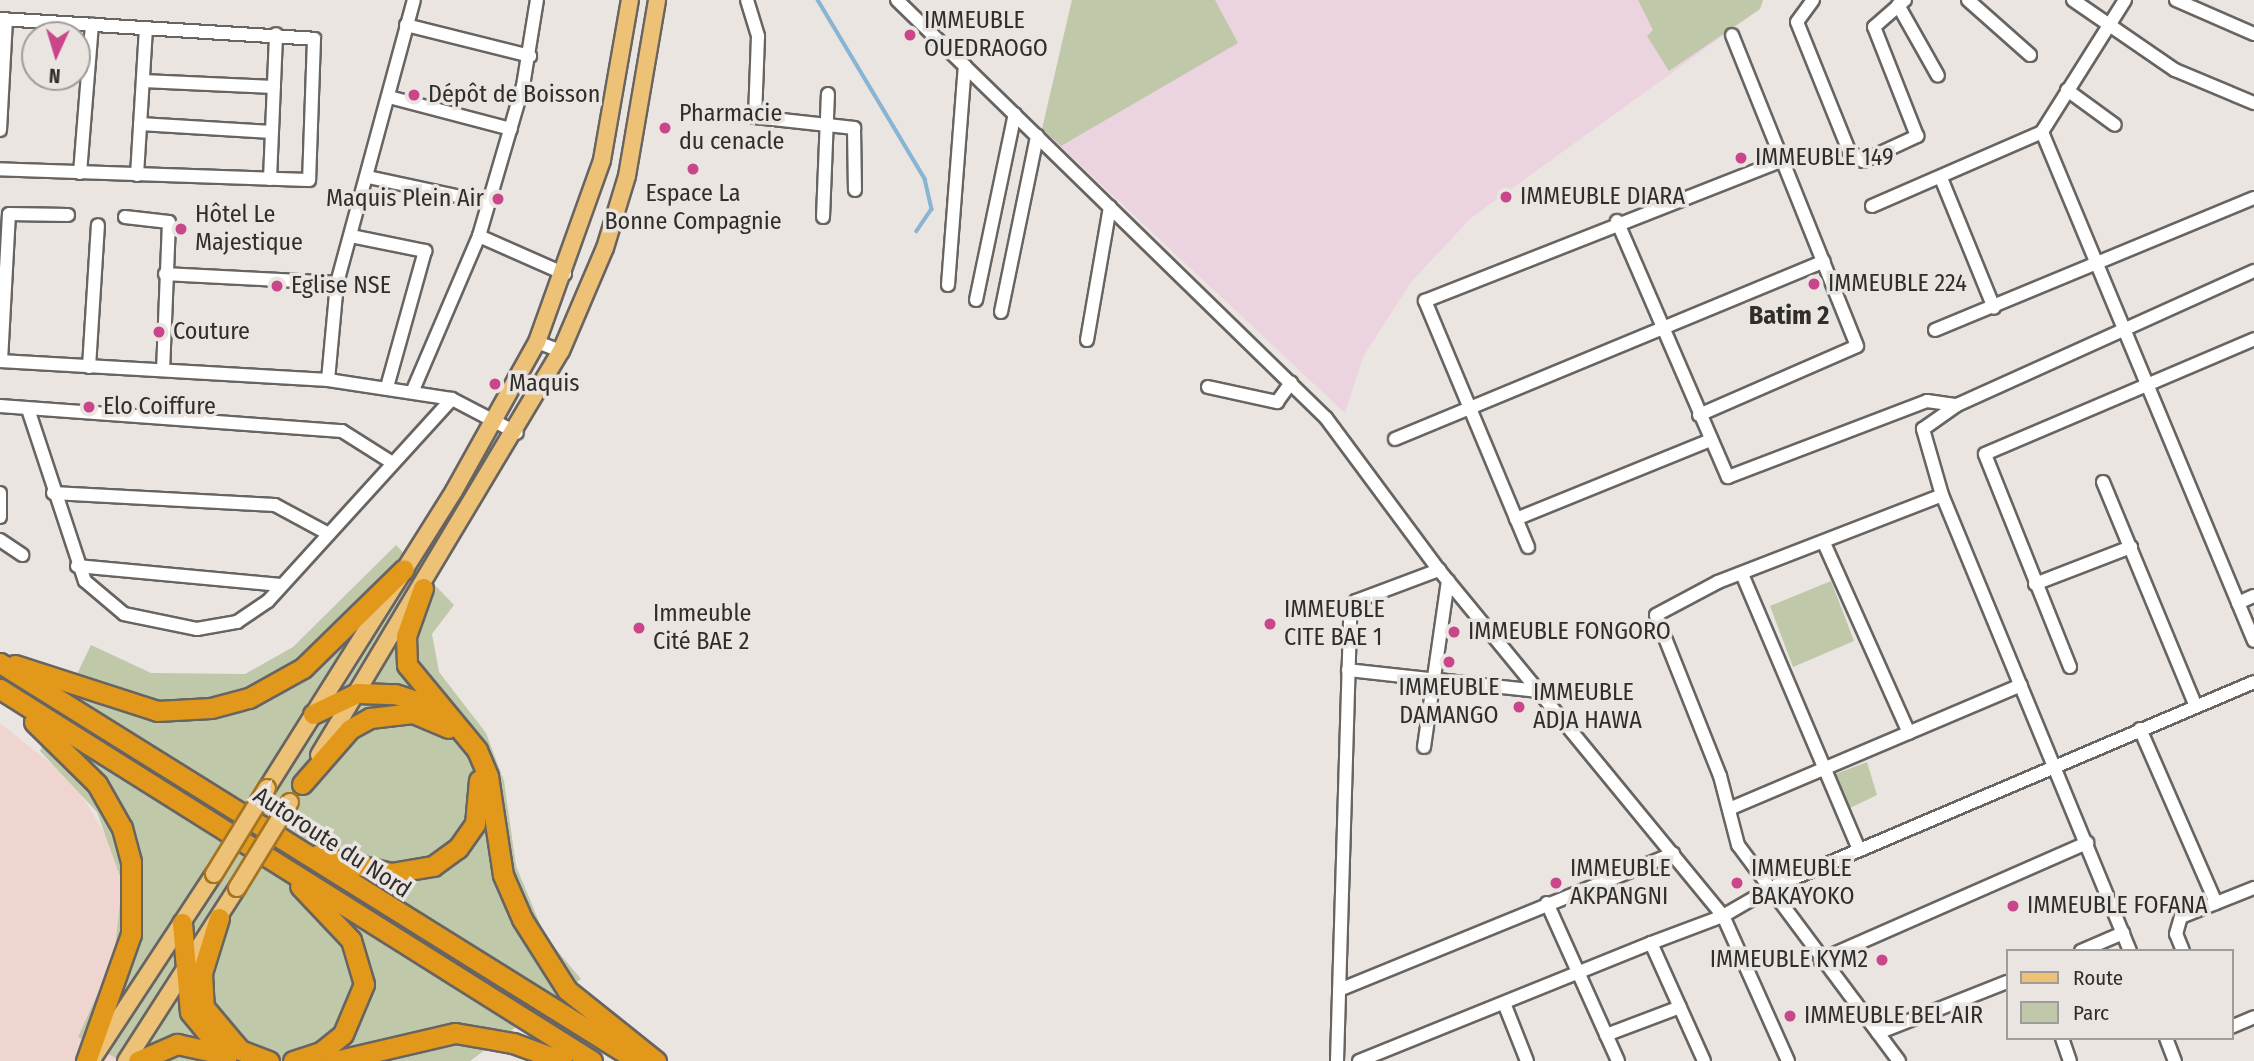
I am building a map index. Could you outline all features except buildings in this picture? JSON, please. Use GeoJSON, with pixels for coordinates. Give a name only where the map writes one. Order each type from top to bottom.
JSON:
{"type":"FeatureCollection","features":[{"type":"Feature","properties":{"kind":"highway"},"geometry":{"type":"LineString","coordinates":[[0,661],[157,711],[211,708],[249,698],[303,668],[404,569]]}},
{"type":"Feature","properties":{"kind":"highway"},"geometry":{"type":"LineString","coordinates":[[423,588],[404,651],[412,679],[477,750],[488,776],[503,875],[544,961],[567,990],[656,1061]]}},
{"type":"Feature","properties":{"kind":"highway","name":"Autoroute du Nord"},"geometry":{"type":"LineString","coordinates":[[0,661],[638,1061]]}},
{"type":"Feature","properties":{"kind":"highway","name":"Autoroute du Nord"},"geometry":{"type":"LineString","coordinates":[[0,689],[592,1061]]}},
{"type":"Feature","properties":{"kind":"highway"},"geometry":{"type":"LineString","coordinates":[[313,714],[357,693],[395,694],[436,707]]}},
{"type":"Feature","properties":{"kind":"highway"},"geometry":{"type":"LineString","coordinates":[[0,696],[97,784],[122,828],[131,862],[131,934],[89,1061]]}},
{"type":"Feature","properties":{"kind":"highway"},"geometry":{"type":"LineString","coordinates":[[297,848],[365,869],[421,871],[467,838],[480,796],[465,747],[452,731],[413,713],[388,713],[350,729],[302,784]]}},
{"type":"Feature","properties":{"kind":"highway"},"geometry":{"type":"LineString","coordinates":[[268,858],[344,930],[363,968],[363,995],[343,1034],[293,1061]]}},
{"type":"Feature","properties":{"kind":"highway"},"geometry":{"type":"LineString","coordinates":[[219,918],[202,973],[204,1007],[240,1050],[269,1061]]}},
{"type":"Feature","properties":{"kind":"highway"},"geometry":{"type":"LineString","coordinates":[[182,923],[182,973],[198,1027],[231,1059]]}},
{"type":"Feature","properties":{"kind":"highway"},"geometry":{"type":"LineString","coordinates":[[335,1061],[455,1033],[513,1043],[562,1061]]}},
{"type":"Feature","properties":{"kind":"highway"},"geometry":{"type":"LineString","coordinates":[[138,1061],[177,1044],[231,1059]]}},
{"type":"Feature","properties":{"kind":"main road"},"geometry":{"type":"LineString","coordinates":[[89,1061],[214,874],[494,421],[537,342],[565,274],[601,160],[630,0]]}},
{"type":"Feature","properties":{"kind":"main road"},"geometry":{"type":"LineString","coordinates":[[126,1061],[219,918],[423,588],[517,433],[561,351],[606,248],[627,176],[657,0]]}},
{"type":"Feature","properties":{"kind":"street"},"geometry":{"type":"LineString","coordinates":[[328,380],[337,283],[369,177],[414,0]]}},
{"type":"Feature","properties":{"kind":"street"},"geometry":{"type":"LineString","coordinates":[[413,390],[479,236],[530,56],[537,0]]}},
{"type":"Feature","properties":{"kind":"street"},"geometry":{"type":"LineString","coordinates":[[747,0],[758,36],[755,117],[858,132],[855,190]]}},
{"type":"Feature","properties":{"kind":"street"},"geometry":{"type":"LineString","coordinates":[[897,0],[1291,383],[1368,467],[1439,570],[1723,916],[1788,1061]]}},
{"type":"Feature","properties":{"kind":"street"},"geometry":{"type":"LineString","coordinates":[[1813,0],[1797,22],[1849,151],[1863,161],[1917,136],[1874,27],[1902,2],[1938,76]]}},
{"type":"Feature","properties":{"kind":"street"},"geometry":{"type":"LineString","coordinates":[[1968,0],[2030,55]]}},
{"type":"Feature","properties":{"kind":"street"},"geometry":{"type":"LineString","coordinates":[[2073,0],[2175,69],[2254,103]]}},
{"type":"Feature","properties":{"kind":"street"},"geometry":{"type":"LineString","coordinates":[[1872,206],[2042,132],[2125,0]]}},
{"type":"Feature","properties":{"kind":"street"},"geometry":{"type":"LineString","coordinates":[[2176,0],[2254,34]]}},
{"type":"Feature","properties":{"kind":"street"},"geometry":{"type":"LineString","coordinates":[[0,130],[3,19],[276,34],[314,39],[311,177],[270,179],[0,169]]}},
{"type":"Feature","properties":{"kind":"street"},"geometry":{"type":"LineString","coordinates":[[80,173],[92,24]]}},
{"type":"Feature","properties":{"kind":"street"},"geometry":{"type":"LineString","coordinates":[[406,25],[530,56]]}},
{"type":"Feature","properties":{"kind":"street"},"geometry":{"type":"LineString","coordinates":[[137,175],[146,28]]}},
{"type":"Feature","properties":{"kind":"street"},"geometry":{"type":"LineString","coordinates":[[270,179],[276,34]]}},
{"type":"Feature","properties":{"kind":"street"},"geometry":{"type":"LineString","coordinates":[[1699,415],[1853,353],[1855,335],[1786,159],[1732,35]]}},
{"type":"Feature","properties":{"kind":"street"},"geometry":{"type":"LineString","coordinates":[[948,285],[965,66]]}},
{"type":"Feature","properties":{"kind":"street"},"geometry":{"type":"LineString","coordinates":[[143,80],[274,87]]}},
{"type":"Feature","properties":{"kind":"street"},"geometry":{"type":"LineString","coordinates":[[2067,90],[2115,125]]}},
{"type":"Feature","properties":{"kind":"street"},"geometry":{"type":"LineString","coordinates":[[823,217],[828,94]]}},
{"type":"Feature","properties":{"kind":"street"},"geometry":{"type":"LineString","coordinates":[[389,97],[511,129]]}},
{"type":"Feature","properties":{"kind":"street"},"geometry":{"type":"LineString","coordinates":[[976,300],[1014,114]]}},
{"type":"Feature","properties":{"kind":"street"},"geometry":{"type":"LineString","coordinates":[[140,124],[272,132]]}},
{"type":"Feature","properties":{"kind":"street"},"geometry":{"type":"LineString","coordinates":[[2042,132],[2254,640]]}},
{"type":"Feature","properties":{"kind":"street"},"geometry":{"type":"LineString","coordinates":[[1001,312],[1037,136]]}},
{"type":"Feature","properties":{"kind":"street"},"geometry":{"type":"LineString","coordinates":[[1528,547],[1468,410],[1425,300],[1617,221],[1786,159]]}},
{"type":"Feature","properties":{"kind":"street"},"geometry":{"type":"LineString","coordinates":[[369,177],[489,203]]}},
{"type":"Feature","properties":{"kind":"street"},"geometry":{"type":"LineString","coordinates":[[1941,178],[1994,308]]}},
{"type":"Feature","properties":{"kind":"street"},"geometry":{"type":"LineString","coordinates":[[1935,330],[1994,308],[2254,198]]}},
{"type":"Feature","properties":{"kind":"street"},"geometry":{"type":"LineString","coordinates":[[1087,340],[1110,207]]}},
{"type":"Feature","properties":{"kind":"street"},"geometry":{"type":"LineString","coordinates":[[68,215],[9,214],[1,361],[328,380],[413,390],[452,399],[517,433]]}},
{"type":"Feature","properties":{"kind":"street"},"geometry":{"type":"LineString","coordinates":[[125,217],[169,222],[163,370]]}},
{"type":"Feature","properties":{"kind":"street"},"geometry":{"type":"LineString","coordinates":[[1617,221],[1724,474],[1734,477],[1927,401],[1957,405]]}},
{"type":"Feature","properties":{"kind":"street"},"geometry":{"type":"LineString","coordinates":[[89,367],[98,225]]}},
{"type":"Feature","properties":{"kind":"street"},"geometry":{"type":"LineString","coordinates":[[351,236],[425,251],[387,387]]}},
{"type":"Feature","properties":{"kind":"street"},"geometry":{"type":"LineString","coordinates":[[479,236],[565,274]]}},
{"type":"Feature","properties":{"kind":"street"},"geometry":{"type":"LineString","coordinates":[[1395,439],[1824,261]]}},
{"type":"Feature","properties":{"kind":"street"},"geometry":{"type":"LineString","coordinates":[[2129,949],[1942,495],[1923,433],[1957,405],[2126,332],[2254,271]]}},
{"type":"Feature","properties":{"kind":"street"},"geometry":{"type":"LineString","coordinates":[[165,274],[337,283]]}},
{"type":"Feature","properties":{"kind":"street"},"geometry":{"type":"LineString","coordinates":[[2070,667],[1985,454],[2254,339]]}},
{"type":"Feature","properties":{"kind":"street"},"geometry":{"type":"LineString","coordinates":[[537,342],[561,351]]}},
{"type":"Feature","properties":{"kind":"street"},"geometry":{"type":"LineString","coordinates":[[1208,387],[1277,402],[1291,383]]}},
{"type":"Feature","properties":{"kind":"street"},"geometry":{"type":"LineString","coordinates":[[28,409],[77,566],[96,594],[124,614],[176,628],[237,622],[281,585],[391,462],[452,399]]}},
{"type":"Feature","properties":{"kind":"street"},"geometry":{"type":"LineString","coordinates":[[0,406],[342,431],[361,437],[391,462]]}},
{"type":"Feature","properties":{"kind":"street"},"geometry":{"type":"LineString","coordinates":[[1516,519],[1711,440]]}},
{"type":"Feature","properties":{"kind":"street"},"geometry":{"type":"LineString","coordinates":[[2103,482],[2196,706]]}},
{"type":"Feature","properties":{"kind":"street"},"geometry":{"type":"LineString","coordinates":[[53,493],[275,505],[327,533]]}},
{"type":"Feature","properties":{"kind":"street"},"geometry":{"type":"LineString","coordinates":[[0,494],[0,517]]}},
{"type":"Feature","properties":{"kind":"street"},"geometry":{"type":"LineString","coordinates":[[1899,1061],[1820,960],[1773,887],[1738,845],[1729,809],[1657,615],[1742,574],[1942,495]]}},
{"type":"Feature","properties":{"kind":"street"},"geometry":{"type":"LineString","coordinates":[[0,540],[22,555]]}},
{"type":"Feature","properties":{"kind":"street"},"geometry":{"type":"LineString","coordinates":[[1824,543],[1909,733]]}},
{"type":"Feature","properties":{"kind":"street"},"geometry":{"type":"LineString","coordinates":[[2035,584],[2131,547]]}},
{"type":"Feature","properties":{"kind":"street"},"geometry":{"type":"LineString","coordinates":[[77,566],[281,585]]}},
{"type":"Feature","properties":{"kind":"street"},"geometry":{"type":"LineString","coordinates":[[1337,1061],[1352,604],[1439,570]]}},
{"type":"Feature","properties":{"kind":"street"},"geometry":{"type":"LineString","coordinates":[[1742,574],[1859,849]]}},
{"type":"Feature","properties":{"kind":"street"},"geometry":{"type":"LineString","coordinates":[[1424,747],[1448,581]]}},
{"type":"Feature","properties":{"kind":"street"},"geometry":{"type":"LineString","coordinates":[[2238,603],[2254,596]]}},
{"type":"Feature","properties":{"kind":"street"},"geometry":{"type":"LineString","coordinates":[[1348,670],[1537,691]]}},
{"type":"Feature","properties":{"kind":"street"},"geometry":{"type":"LineString","coordinates":[[1359,1061],[1723,916],[1773,887],[1859,849],[2057,769],[2140,729],[2254,682]]}},
{"type":"Feature","properties":{"kind":"street"},"geometry":{"type":"LineString","coordinates":[[1729,809],[2021,685]]}},
{"type":"Feature","properties":{"kind":"street"},"geometry":{"type":"LineString","coordinates":[[2140,729],[2216,903]]}},
{"type":"Feature","properties":{"kind":"street"},"geometry":{"type":"LineString","coordinates":[[1820,960],[2087,844]]}},
{"type":"Feature","properties":{"kind":"street"},"geometry":{"type":"LineString","coordinates":[[1339,990],[1547,903],[1673,854]]}},
{"type":"Feature","properties":{"kind":"street"},"geometry":{"type":"LineString","coordinates":[[2182,949],[2176,924],[2216,903],[2254,888]]}},
{"type":"Feature","properties":{"kind":"street"},"geometry":{"type":"LineString","coordinates":[[1547,903],[1618,1061]]}},
{"type":"Feature","properties":{"kind":"street"},"geometry":{"type":"LineString","coordinates":[[2086,949],[2123,933]]}},
{"type":"Feature","properties":{"kind":"street"},"geometry":{"type":"LineString","coordinates":[[1651,943],[1704,1061]]}},
{"type":"Feature","properties":{"kind":"street"},"geometry":{"type":"LineString","coordinates":[[1878,1032],[2006,982]]}},
{"type":"Feature","properties":{"kind":"street"},"geometry":{"type":"LineString","coordinates":[[1504,1003],[1527,1061]]}},
{"type":"Feature","properties":{"kind":"street"},"geometry":{"type":"LineString","coordinates":[[1606,1035],[1680,1007]]}},
{"type":"Feature","properties":{"kind":"street"},"geometry":{"type":"LineString","coordinates":[[2233,1026],[2254,1017]]}},
{"type":"Feature","properties":{"kind":"street"},"geometry":{"type":"LineString","coordinates":[[2063,1040],[2070,1061]]}},
{"type":"Feature","properties":{"kind":"street"},"geometry":{"type":"LineString","coordinates":[[2167,1040],[2175,1061]]}},
{"type":"Feature","properties":{"kind":"shaded area"},"geometry":{"type":"Polygon","coordinates":[[[1072,0],[1763,0],[1760,9],[1471,218],[1411,282],[1363,357],[1345,413],[1042,129],[1072,0]]]}},
{"type":"Feature","properties":{"kind":"shaded area"},"geometry":{"type":"Polygon","coordinates":[[[0,723],[74,782],[112,846],[122,882],[114,957],[121,1061],[0,1061],[0,723]]]}},
{"type":"Feature","properties":{"kind":"green space"},"geometry":{"type":"Polygon","coordinates":[[[1072,0],[1215,0],[1238,43],[1061,146],[1042,129],[1072,0]]]}},
{"type":"Feature","properties":{"kind":"green space"},"geometry":{"type":"Polygon","coordinates":[[[1638,0],[1763,0],[1760,9],[1669,71],[1647,36],[1653,30],[1638,0]]]}},
{"type":"Feature","properties":{"kind":"green space"},"geometry":{"type":"Polygon","coordinates":[[[396,545],[454,605],[432,634],[439,672],[486,733],[504,781],[516,866],[545,936],[581,979],[470,1061],[121,1061],[78,1037],[114,958],[122,882],[97,812],[40,751],[91,645],[151,673],[245,674],[293,647],[396,545]]]}},
{"type":"Feature","properties":{"kind":"green space"},"geometry":{"type":"Polygon","coordinates":[[[1831,581],[1854,641],[1793,667],[1770,606],[1831,581]]]}},
{"type":"Feature","properties":{"kind":"green space"},"geometry":{"type":"Polygon","coordinates":[[[1867,762],[1877,795],[1848,809],[1833,775],[1867,762]]]}},
{"type":"Feature","properties":{"kind":"waterway"},"geometry":{"type":"LineString","coordinates":[[818,0],[925,179],[932,209],[917,231]]}},
{"type":"Feature","properties":{"kind":"place","name":"IMMEUBLE OUEDRAOGO"},"geometry":{"type":"Point","coordinates":[910,35]}},
{"type":"Feature","properties":{"kind":"place","name":"Dépôt de Boisson"},"geometry":{"type":"Point","coordinates":[414,95]}},
{"type":"Feature","properties":{"kind":"place","name":"Pharmacie du cenacle"},"geometry":{"type":"Point","coordinates":[665,128]}},
{"type":"Feature","properties":{"kind":"place","name":"IMMEUBLE 149"},"geometry":{"type":"Point","coordinates":[1741,158]}},
{"type":"Feature","properties":{"kind":"place","name":"Espace La Bonne Compagnie"},"geometry":{"type":"Point","coordinates":[693,169]}},
{"type":"Feature","properties":{"kind":"place","name":"IMMEUBLE DIARA"},"geometry":{"type":"Point","coordinates":[1506,197]}},
{"type":"Feature","properties":{"kind":"place","name":"Maquis Plein Air"},"geometry":{"type":"Point","coordinates":[498,199]}},
{"type":"Feature","properties":{"kind":"place","name":"Hôtel Le Majestique"},"geometry":{"type":"Point","coordinates":[181,229]}},
{"type":"Feature","properties":{"kind":"place","name":"IMMEUBLE 224"},"geometry":{"type":"Point","coordinates":[1814,284]}},
{"type":"Feature","properties":{"kind":"place","name":"Eglise NSE"},"geometry":{"type":"Point","coordinates":[277,286]}},
{"type":"Feature","properties":{"kind":"place","name":"Couture"},"geometry":{"type":"Point","coordinates":[159,332]}},
{"type":"Feature","properties":{"kind":"place","name":"Maquis"},"geometry":{"type":"Point","coordinates":[495,384]}},
{"type":"Feature","properties":{"kind":"place","name":"Elo Coiffure"},"geometry":{"type":"Point","coordinates":[89,407]}},
{"type":"Feature","properties":{"kind":"place","name":"IMMEUBLE CITE BAE 1"},"geometry":{"type":"Point","coordinates":[1270,624]}},
{"type":"Feature","properties":{"kind":"place","name":"Immeuble Cité BAE 2"},"geometry":{"type":"Point","coordinates":[639,628]}},
{"type":"Feature","properties":{"kind":"place","name":"IMMEUBLE FONGORO"},"geometry":{"type":"Point","coordinates":[1454,632]}},
{"type":"Feature","properties":{"kind":"place","name":"IMMEUBLE DAMANGO"},"geometry":{"type":"Point","coordinates":[1449,662]}},
{"type":"Feature","properties":{"kind":"place","name":"IMMEUBLE ADJA HAWA"},"geometry":{"type":"Point","coordinates":[1519,707]}},
{"type":"Feature","properties":{"kind":"place","name":"IMMEUBLE AKPANGNI"},"geometry":{"type":"Point","coordinates":[1556,883]}},
{"type":"Feature","properties":{"kind":"place","name":"IMMEUBLE BAKAYOKO"},"geometry":{"type":"Point","coordinates":[1737,883]}},
{"type":"Feature","properties":{"kind":"place","name":"IMMEUBLE FOFANA"},"geometry":{"type":"Point","coordinates":[2013,906]}},
{"type":"Feature","properties":{"kind":"place","name":"IMMEUBLE KYM2"},"geometry":{"type":"Point","coordinates":[1882,960]}},
{"type":"Feature","properties":{"kind":"place","name":"IMMEUBLE BEL AIR"},"geometry":{"type":"Point","coordinates":[1790,1016]}},
{"type":"Feature","properties":{"kind":"district","name":"Batim 2"},"geometry":{"type":"Point","coordinates":[1789,316]}}]}
